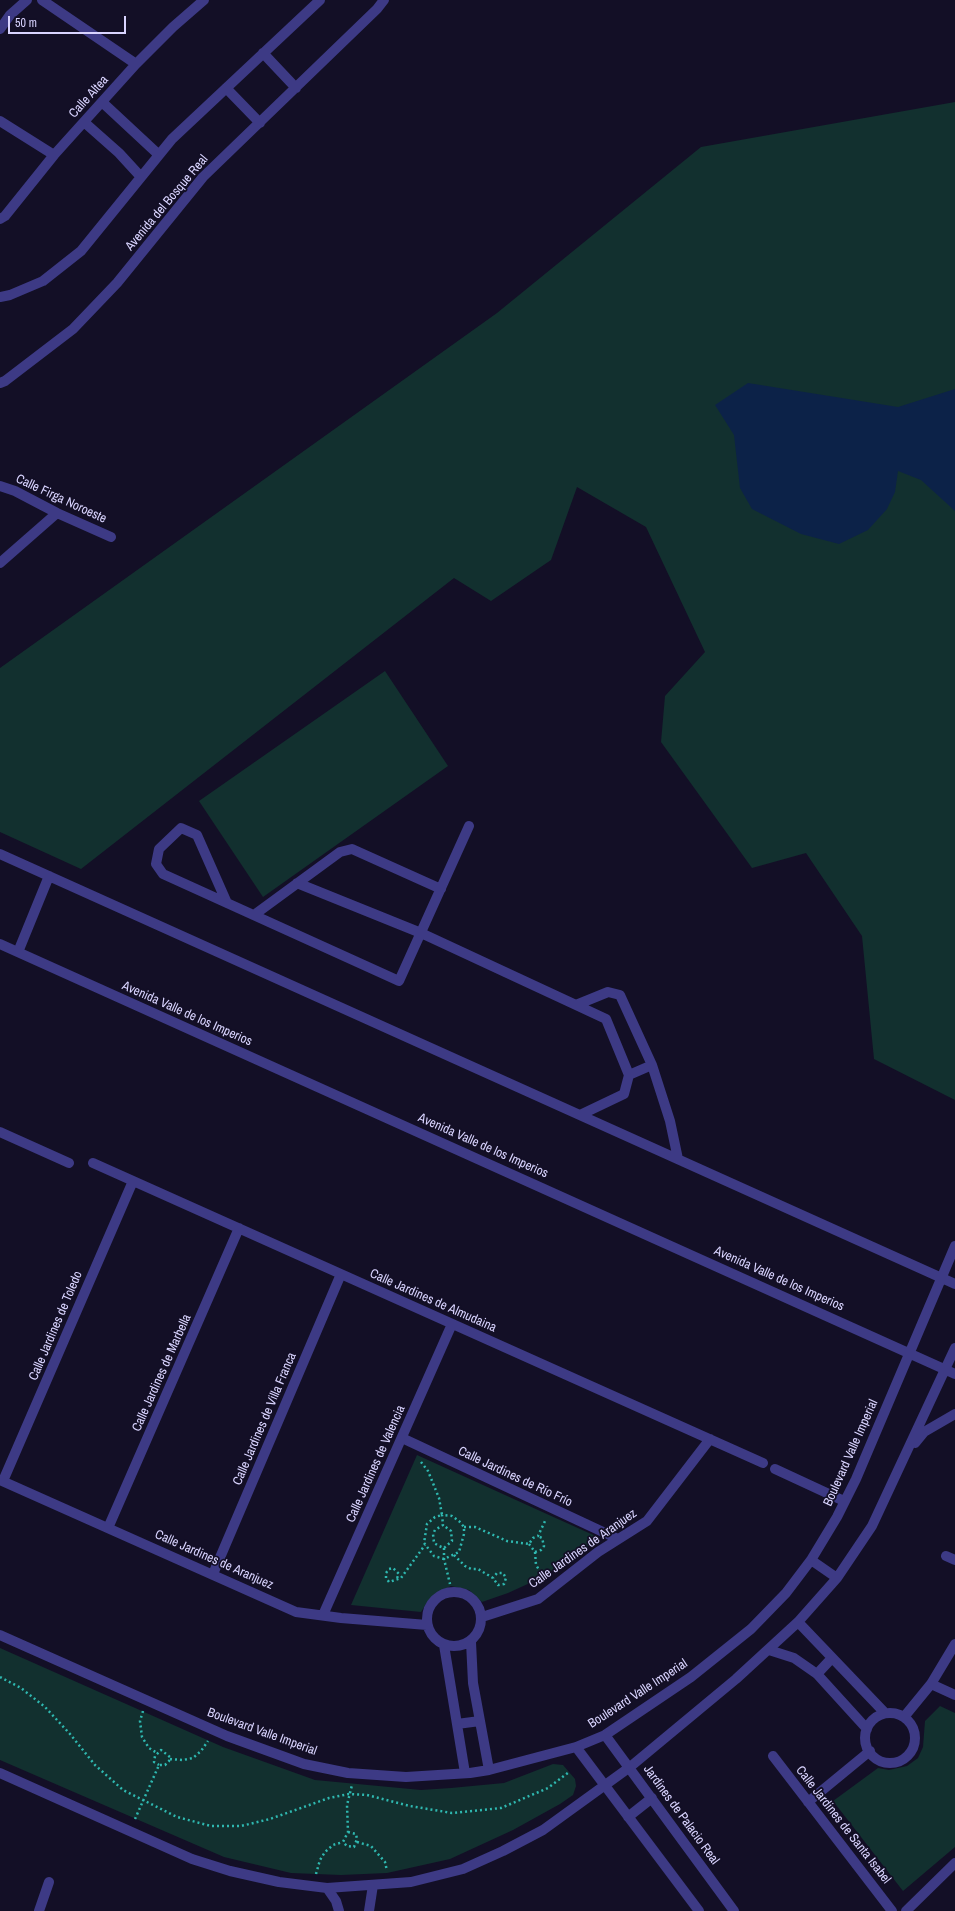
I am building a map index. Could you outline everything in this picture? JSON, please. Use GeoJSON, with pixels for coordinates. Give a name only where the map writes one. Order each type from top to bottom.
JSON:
{"type":"FeatureCollection","features":[{"type":"Feature","properties":{"kind":"street"},"geometry":{"type":"LineString","coordinates":[[0,29],[10,16],[27,0]]}},
{"type":"Feature","properties":{"kind":"street"},"geometry":{"type":"LineString","coordinates":[[42,0],[136,64]]}},
{"type":"Feature","properties":{"kind":"street","name":"Calle Altea"},"geometry":{"type":"LineString","coordinates":[[0,219],[5,216],[54,155],[136,64],[173,27],[204,0]]}},
{"type":"Feature","properties":{"kind":"street"},"geometry":{"type":"LineString","coordinates":[[0,297],[10,295],[43,281],[81,251],[172,139],[320,0]]}},
{"type":"Feature","properties":{"kind":"street","name":"Avenida del Bosque Real"},"geometry":{"type":"LineString","coordinates":[[0,382],[5,381],[73,329],[117,283],[203,177],[296,88],[384,0]]}},
{"type":"Feature","properties":{"kind":"street"},"geometry":{"type":"LineString","coordinates":[[263,53],[296,88]]}},
{"type":"Feature","properties":{"kind":"street"},"geometry":{"type":"LineString","coordinates":[[226,88],[260,123]]}},
{"type":"Feature","properties":{"kind":"street"},"geometry":{"type":"LineString","coordinates":[[102,102],[159,155]]}},
{"type":"Feature","properties":{"kind":"street"},"geometry":{"type":"LineString","coordinates":[[0,121],[54,155]]}},
{"type":"Feature","properties":{"kind":"street"},"geometry":{"type":"LineString","coordinates":[[84,122],[119,153],[141,177]]}},
{"type":"Feature","properties":{"kind":"street","name":"Calle Firga Noroeste"},"geometry":{"type":"LineString","coordinates":[[0,486],[15,491],[57,513],[111,537]]}},
{"type":"Feature","properties":{"kind":"street"},"geometry":{"type":"LineString","coordinates":[[0,563],[57,513]]}},
{"type":"Feature","properties":{"kind":"street"},"geometry":{"type":"LineString","coordinates":[[227,903],[197,835],[181,828],[159,849],[156,864],[163,874],[399,981],[469,826]]}},
{"type":"Feature","properties":{"kind":"street"},"geometry":{"type":"LineString","coordinates":[[254,915],[340,852],[352,850],[441,888]]}},
{"type":"Feature","properties":{"kind":"street"},"geometry":{"type":"LineString","coordinates":[[0,854],[955,1284]]}},
{"type":"Feature","properties":{"kind":"street"},"geometry":{"type":"LineString","coordinates":[[18,952],[49,876]]}},
{"type":"Feature","properties":{"kind":"street"},"geometry":{"type":"LineString","coordinates":[[297,884],[421,933],[606,1019],[629,1075],[624,1094],[580,1115]]}},
{"type":"Feature","properties":{"kind":"street","name":"Avenida Valle de los Imperios"},"geometry":{"type":"LineString","coordinates":[[0,944],[909,1352],[950,1372]]}},
{"type":"Feature","properties":{"kind":"street"},"geometry":{"type":"LineString","coordinates":[[576,1005],[608,992],[620,995],[652,1065],[670,1121],[678,1159]]}},
{"type":"Feature","properties":{"kind":"street"},"geometry":{"type":"LineString","coordinates":[[629,1075],[652,1065]]}},
{"type":"Feature","properties":{"kind":"street"},"geometry":{"type":"LineString","coordinates":[[0,1132],[69,1163]]}},
{"type":"Feature","properties":{"kind":"street","name":"Calle Jardines de Almudaina"},"geometry":{"type":"LineString","coordinates":[[93,1163],[762,1463]]}},
{"type":"Feature","properties":{"kind":"street","name":"Calle Jardines de Toledo"},"geometry":{"type":"LineString","coordinates":[[2,1481],[133,1180]]}},
{"type":"Feature","properties":{"kind":"street","name":"Calle Jardines de Marbella"},"geometry":{"type":"LineString","coordinates":[[108,1528],[239,1228]]}},
{"type":"Feature","properties":{"kind":"street","name":"Boulevard Valle Imperial"},"geometry":{"type":"LineString","coordinates":[[0,1635],[227,1736],[304,1764],[348,1773],[406,1777],[465,1773],[490,1770],[576,1747],[605,1735],[691,1677],[751,1630],[786,1593],[811,1560],[844,1501],[940,1277],[955,1246]]}},
{"type":"Feature","properties":{"kind":"street","name":"Calle Jardines de Villa Franca"},"geometry":{"type":"LineString","coordinates":[[213,1574],[341,1274]]}},
{"type":"Feature","properties":{"kind":"street","name":"Calle Jardines de Valencia"},"geometry":{"type":"LineString","coordinates":[[323,1615],[452,1324]]}},
{"type":"Feature","properties":{"kind":"street"},"geometry":{"type":"LineString","coordinates":[[0,1773],[192,1859],[230,1871],[279,1882],[327,1888],[373,1885],[411,1882],[463,1869],[503,1851],[543,1830],[630,1767],[769,1650],[798,1622],[837,1578],[872,1526],[903,1459],[950,1372],[955,1348]]}},
{"type":"Feature","properties":{"kind":"street"},"geometry":{"type":"LineString","coordinates":[[903,1459],[924,1432],[955,1414]]}},
{"type":"Feature","properties":{"kind":"street","name":"Calle Jardines de Río Frío"},"geometry":{"type":"LineString","coordinates":[[402,1438],[618,1539]]}},
{"type":"Feature","properties":{"kind":"street","name":"Calle Jardines de Aranjuez"},"geometry":{"type":"LineString","coordinates":[[482,1617],[538,1598],[598,1552],[647,1521],[710,1439]]}},
{"type":"Feature","properties":{"kind":"street"},"geometry":{"type":"LineString","coordinates":[[776,1468],[844,1501]]}},
{"type":"Feature","properties":{"kind":"street","name":"Calle Jardines de Aranjuez"},"geometry":{"type":"LineString","coordinates":[[2,1481],[296,1612],[428,1625]]}},
{"type":"Feature","properties":{"kind":"street"},"geometry":{"type":"LineString","coordinates":[[811,1560],[837,1578]]}},
{"type":"Feature","properties":{"kind":"street"},"geometry":{"type":"LineString","coordinates":[[450,1592],[465,1594],[476,1603],[482,1617],[479,1631],[470,1642],[458,1646],[444,1644],[434,1637],[428,1625],[428,1610],[437,1598],[450,1592]]}},
{"type":"Feature","properties":{"kind":"street"},"geometry":{"type":"LineString","coordinates":[[798,1622],[885,1713]]}},
{"type":"Feature","properties":{"kind":"street"},"geometry":{"type":"LineString","coordinates":[[470,1642],[473,1683],[490,1770]]}},
{"type":"Feature","properties":{"kind":"street"},"geometry":{"type":"LineString","coordinates":[[444,1644],[465,1773]]}},
{"type":"Feature","properties":{"kind":"street"},"geometry":{"type":"LineString","coordinates":[[904,1717],[931,1684],[955,1644]]}},
{"type":"Feature","properties":{"kind":"street"},"geometry":{"type":"LineString","coordinates":[[769,1650],[794,1658],[817,1674],[867,1729]]}},
{"type":"Feature","properties":{"kind":"street"},"geometry":{"type":"LineString","coordinates":[[817,1674],[832,1658]]}},
{"type":"Feature","properties":{"kind":"street"},"geometry":{"type":"LineString","coordinates":[[931,1684],[955,1695]]}},
{"type":"Feature","properties":{"kind":"street"},"geometry":{"type":"LineString","coordinates":[[885,1713],[895,1713],[904,1717],[912,1725],[915,1736],[914,1746],[908,1755],[898,1761],[888,1762],[877,1759],[866,1744],[867,1729],[871,1721],[885,1713]]}},
{"type":"Feature","properties":{"kind":"street"},"geometry":{"type":"LineString","coordinates":[[457,1724],[480,1721]]}},
{"type":"Feature","properties":{"kind":"street","name":"Jardines de Palacio Real"},"geometry":{"type":"LineString","coordinates":[[605,1735],[630,1767],[734,1911]]}},
{"type":"Feature","properties":{"kind":"street"},"geometry":{"type":"LineString","coordinates":[[576,1747],[699,1911]]}},
{"type":"Feature","properties":{"kind":"street"},"geometry":{"type":"LineString","coordinates":[[808,1802],[870,1751]]}},
{"type":"Feature","properties":{"kind":"street","name":"Calle Jardines de Santa Isabel"},"geometry":{"type":"LineString","coordinates":[[773,1756],[892,1911]]}},
{"type":"Feature","properties":{"kind":"street"},"geometry":{"type":"LineString","coordinates":[[628,1817],[652,1798]]}},
{"type":"Feature","properties":{"kind":"street"},"geometry":{"type":"LineString","coordinates":[[906,1911],[955,1863]]}},
{"type":"Feature","properties":{"kind":"street"},"geometry":{"type":"LineString","coordinates":[[39,1911],[49,1882]]}},
{"type":"Feature","properties":{"kind":"street"},"geometry":{"type":"LineString","coordinates":[[369,1911],[373,1885]]}},
{"type":"Feature","properties":{"kind":"street"},"geometry":{"type":"LineString","coordinates":[[327,1888],[336,1901],[339,1911]]}},
{"type":"Feature","properties":{"kind":"path"},"geometry":{"type":"LineString","coordinates":[[418,1458],[428,1471],[439,1498],[443,1525],[451,1531],[453,1536],[452,1541],[444,1548],[444,1559],[450,1584]]}},
{"type":"Feature","properties":{"kind":"path"},"geometry":{"type":"LineString","coordinates":[[464,1527],[463,1542],[459,1552],[454,1555],[444,1559],[434,1556],[425,1545],[424,1533],[427,1524],[435,1517],[442,1515],[452,1516],[464,1527],[475,1528],[507,1541],[529,1544],[535,1552],[536,1565],[543,1576]]}},
{"type":"Feature","properties":{"kind":"path"},"geometry":{"type":"LineString","coordinates":[[529,1544],[532,1538],[538,1536],[547,1516]]}},
{"type":"Feature","properties":{"kind":"path"},"geometry":{"type":"LineString","coordinates":[[443,1525],[435,1530],[433,1534],[434,1544],[444,1548]]}},
{"type":"Feature","properties":{"kind":"path"},"geometry":{"type":"LineString","coordinates":[[535,1552],[541,1550],[544,1546],[542,1538],[538,1536]]}},
{"type":"Feature","properties":{"kind":"path"},"geometry":{"type":"LineString","coordinates":[[397,1578],[399,1574],[393,1568],[389,1569],[386,1573],[386,1578],[389,1582],[396,1581],[397,1578],[401,1578],[425,1545]]}},
{"type":"Feature","properties":{"kind":"path"},"geometry":{"type":"LineString","coordinates":[[454,1555],[465,1566],[471,1569],[478,1569],[493,1578],[498,1585],[504,1584],[506,1578],[503,1573],[497,1573],[493,1578]]}},
{"type":"Feature","properties":{"kind":"path"},"geometry":{"type":"LineString","coordinates":[[0,1676],[21,1688],[45,1707],[70,1734],[95,1765],[123,1790],[177,1817],[211,1826],[241,1826],[270,1819],[329,1798],[349,1794],[367,1795],[410,1806],[452,1814],[501,1808],[548,1788],[569,1772]]}},
{"type":"Feature","properties":{"kind":"path"},"geometry":{"type":"LineString","coordinates":[[143,1711],[140,1721],[142,1737],[149,1748],[157,1753]]}},
{"type":"Feature","properties":{"kind":"path"},"geometry":{"type":"LineString","coordinates":[[170,1759],[183,1760],[193,1758],[201,1751],[208,1740]]}},
{"type":"Feature","properties":{"kind":"path"},"geometry":{"type":"LineString","coordinates":[[161,1750],[167,1753],[170,1759],[165,1765],[160,1765],[154,1762],[157,1753],[161,1750]]}},
{"type":"Feature","properties":{"kind":"path"},"geometry":{"type":"LineString","coordinates":[[135,1819],[160,1765]]}},
{"type":"Feature","properties":{"kind":"path"},"geometry":{"type":"LineString","coordinates":[[316,1874],[320,1860],[325,1852],[333,1845],[342,1842],[348,1832],[347,1805],[353,1784]]}},
{"type":"Feature","properties":{"kind":"path"},"geometry":{"type":"LineString","coordinates":[[342,1842],[347,1846],[354,1847],[357,1842],[356,1834],[348,1832]]}},
{"type":"Feature","properties":{"kind":"path"},"geometry":{"type":"LineString","coordinates":[[357,1842],[371,1846],[378,1853],[385,1862],[387,1873]]}},
{"type":"Feature","properties":{"kind":"green space"},"geometry":{"type":"Polygon","coordinates":[[[955,102],[955,1100],[874,1059],[862,936],[806,853],[752,868],[661,742],[665,696],[705,652],[646,527],[577,487],[551,560],[491,601],[454,578],[81,869],[0,832],[0,668],[497,313],[701,147],[955,102]]]}},
{"type":"Feature","properties":{"kind":"green space"},"geometry":{"type":"Polygon","coordinates":[[[385,671],[448,766],[263,897],[199,801],[385,671]]]}},
{"type":"Feature","properties":{"kind":"green space"},"geometry":{"type":"Polygon","coordinates":[[[417,1455],[600,1538],[543,1577],[508,1593],[482,1602],[469,1590],[451,1586],[436,1593],[428,1601],[421,1612],[351,1605],[417,1455]]]}},
{"type":"Feature","properties":{"kind":"green space"},"geometry":{"type":"Polygon","coordinates":[[[0,1648],[223,1747],[315,1780],[421,1790],[451,1788],[504,1783],[553,1764],[563,1765],[575,1779],[576,1786],[573,1795],[560,1804],[513,1830],[450,1859],[387,1873],[341,1875],[291,1873],[224,1857],[0,1760],[0,1648]]]}},
{"type":"Feature","properties":{"kind":"green space"},"geometry":{"type":"Polygon","coordinates":[[[940,1706],[955,1713],[955,1847],[903,1891],[833,1801],[878,1768],[889,1770],[907,1766],[918,1758],[923,1747],[925,1721],[940,1706]]]}},
{"type":"Feature","properties":{"kind":"water"},"geometry":{"type":"Polygon","coordinates":[[[748,383],[898,407],[955,389],[955,511],[921,480],[898,471],[895,492],[887,509],[868,530],[839,544],[801,534],[752,509],[740,488],[734,435],[715,405],[748,383]]]}}]}
